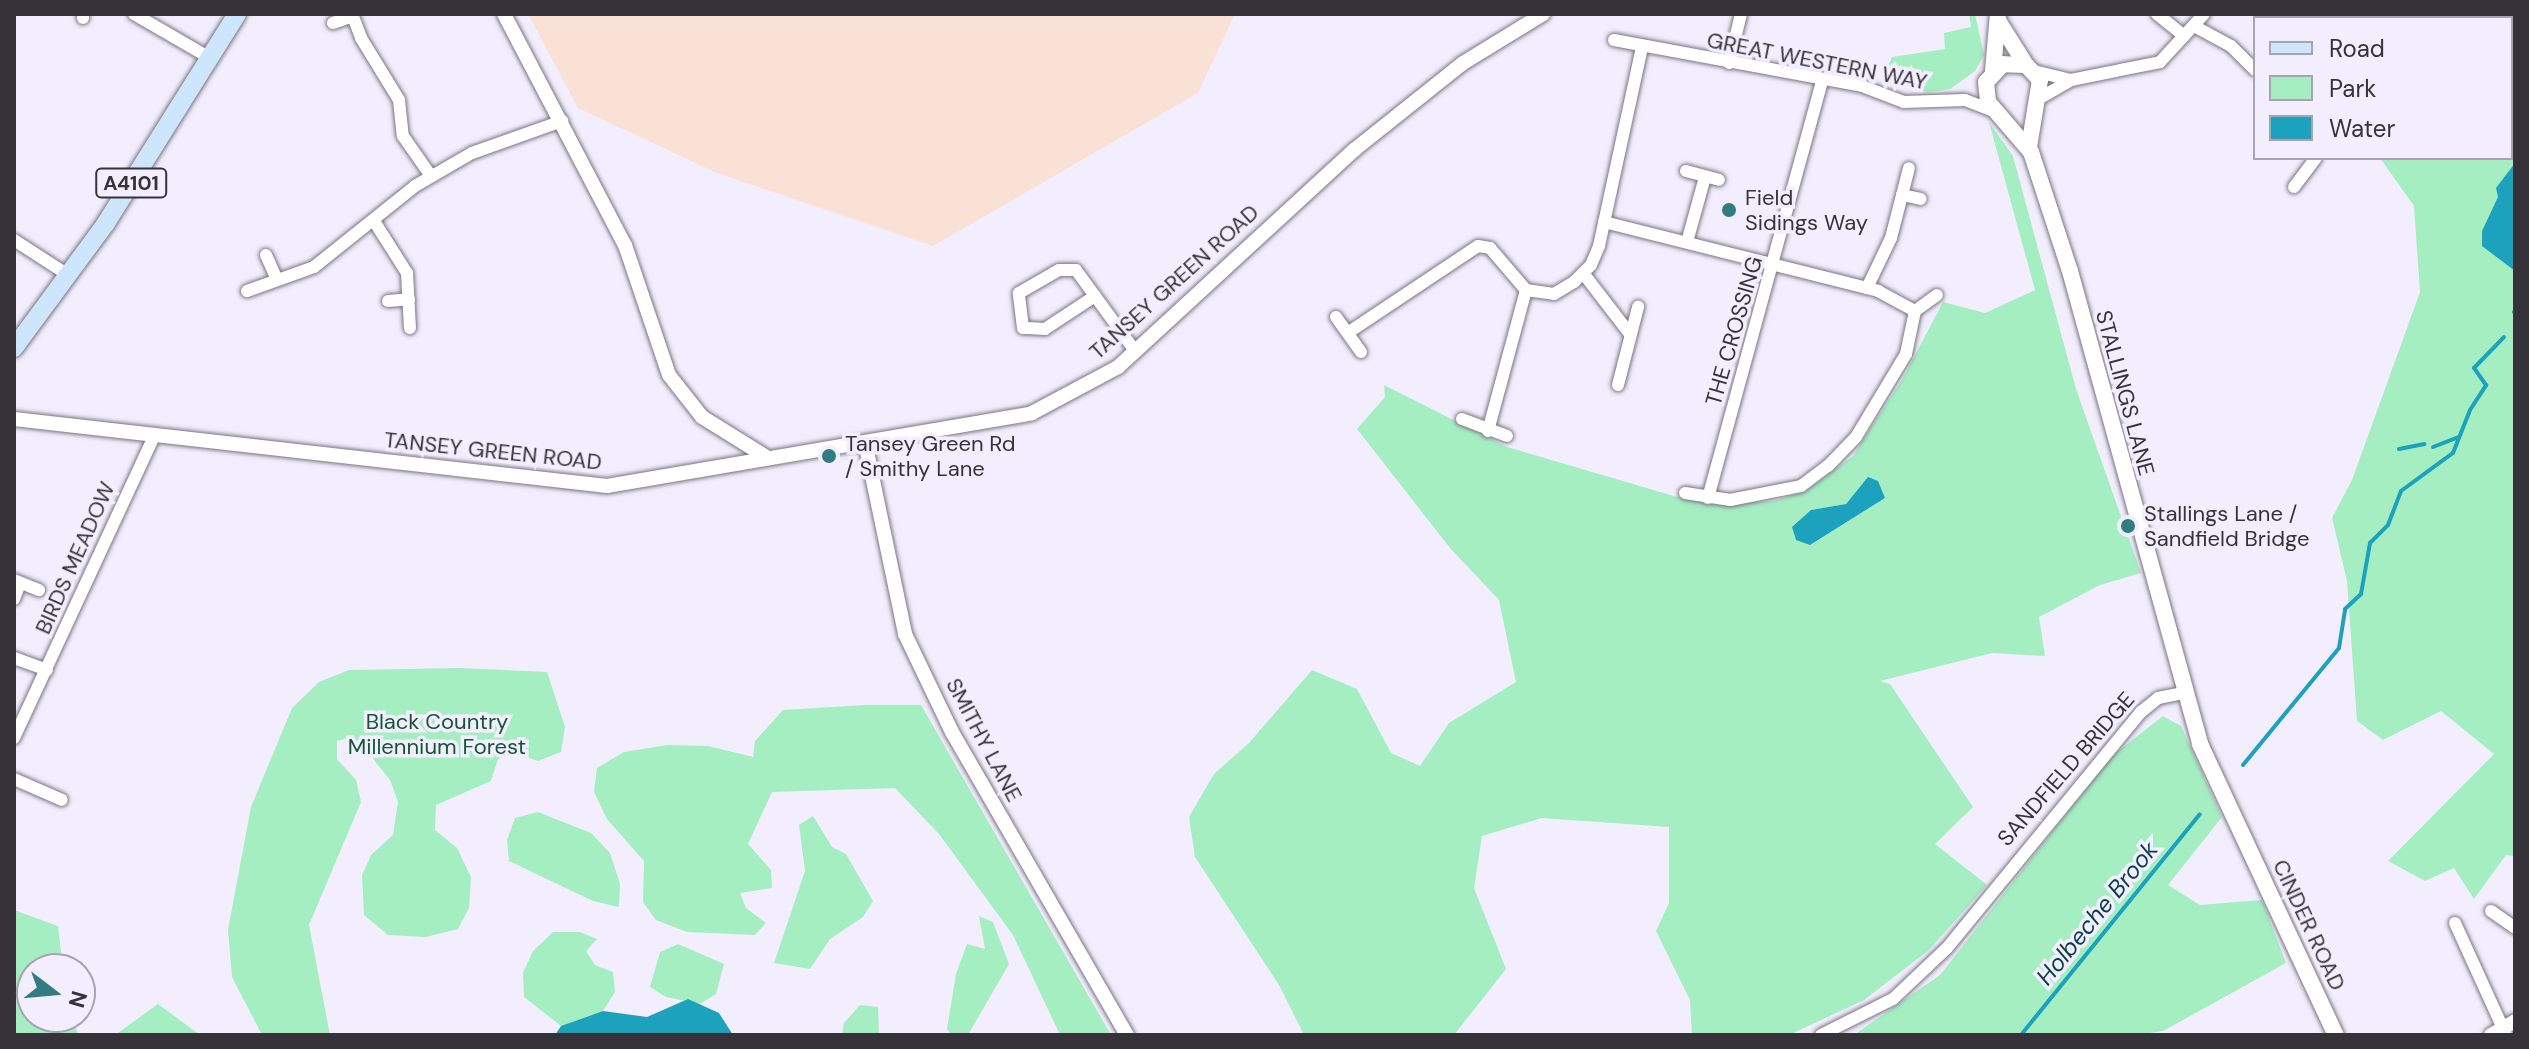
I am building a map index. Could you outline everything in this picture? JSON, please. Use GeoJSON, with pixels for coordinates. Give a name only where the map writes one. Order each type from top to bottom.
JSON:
{"type":"FeatureCollection","features":[{"type":"Feature","properties":{"kind":"main road","name":"A4101"},"geometry":{"type":"LineString","coordinates":[[15,345],[68,275],[237,14]]}},
{"type":"Feature","properties":{"kind":"main road"},"geometry":{"type":"LineString","coordinates":[[1999,18],[2030,68],[2039,102],[2029,147]]}},
{"type":"Feature","properties":{"kind":"main road"},"geometry":{"type":"LineString","coordinates":[[1999,18],[1990,76],[1997,114],[2022,118],[2039,102]]}},
{"type":"Feature","properties":{"kind":"main road"},"geometry":{"type":"LineString","coordinates":[[1990,76],[2003,64],[2030,68]]}},
{"type":"Feature","properties":{"kind":"main road","name":"STALLINGS LANE"},"geometry":{"type":"LineString","coordinates":[[1997,114],[2029,147],[2070,271],[2183,693],[2200,744],[2242,835]]}},
{"type":"Feature","properties":{"kind":"main road","name":"CINDER ROAD"},"geometry":{"type":"LineString","coordinates":[[2242,835],[2336,1035]]}},
{"type":"Feature","properties":{"kind":"street"},"geometry":{"type":"LineString","coordinates":[[134,14],[210,58]]}},
{"type":"Feature","properties":{"kind":"street"},"geometry":{"type":"LineString","coordinates":[[504,14],[625,245],[669,375],[702,417],[765,456]]}},
{"type":"Feature","properties":{"kind":"street","name":"TANSEY GREEN ROAD"},"geometry":{"type":"LineString","coordinates":[[14,419],[153,438],[607,486],[765,456],[1032,413],[1065,400],[1135,351],[1354,150],[1463,63],[1543,14]]}},
{"type":"Feature","properties":{"kind":"street"},"geometry":{"type":"LineString","coordinates":[[1729,63],[1741,14]]}},
{"type":"Feature","properties":{"kind":"street"},"geometry":{"type":"LineString","coordinates":[[2157,14],[2184,36]]}},
{"type":"Feature","properties":{"kind":"street"},"geometry":{"type":"LineString","coordinates":[[2039,102],[2071,80],[2160,62],[2204,14]]}},
{"type":"Feature","properties":{"kind":"street"},"geometry":{"type":"LineString","coordinates":[[333,23],[352,15],[399,100],[403,136],[431,176]]}},
{"type":"Feature","properties":{"kind":"street"},"geometry":{"type":"LineString","coordinates":[[2194,26],[2231,46],[2253,68]]}},
{"type":"Feature","properties":{"kind":"street","name":"GREAT WESTERN WAY"},"geometry":{"type":"LineString","coordinates":[[1614,40],[1822,82],[1862,86],[1925,105],[1965,100]]}},
{"type":"Feature","properties":{"kind":"street"},"geometry":{"type":"LineString","coordinates":[[1349,332],[1478,246],[1490,248],[1526,290],[1554,294],[1583,273],[1599,246],[1642,47]]}},
{"type":"Feature","properties":{"kind":"street"},"geometry":{"type":"LineString","coordinates":[[2030,68],[2071,80]]}},
{"type":"Feature","properties":{"kind":"street"},"geometry":{"type":"LineString","coordinates":[[1990,76],[1965,100],[1997,114]]}},
{"type":"Feature","properties":{"kind":"street","name":"THE CROSSING"},"geometry":{"type":"LineString","coordinates":[[1708,498],[1822,82]]}},
{"type":"Feature","properties":{"kind":"street"},"geometry":{"type":"LineString","coordinates":[[247,291],[314,267],[431,176],[472,153],[562,121]]}},
{"type":"Feature","properties":{"kind":"street"},"geometry":{"type":"LineString","coordinates":[[2294,187],[2312,163]]}},
{"type":"Feature","properties":{"kind":"street"},"geometry":{"type":"LineString","coordinates":[[1867,288],[1891,238],[1909,168]]}},
{"type":"Feature","properties":{"kind":"street"},"geometry":{"type":"LineString","coordinates":[[1686,171],[1719,180]]}},
{"type":"Feature","properties":{"kind":"street"},"geometry":{"type":"LineString","coordinates":[[1687,242],[1705,177]]}},
{"type":"Feature","properties":{"kind":"street"},"geometry":{"type":"LineString","coordinates":[[1902,195],[1921,199]]}},
{"type":"Feature","properties":{"kind":"street"},"geometry":{"type":"LineString","coordinates":[[374,221],[407,273],[410,328]]}},
{"type":"Feature","properties":{"kind":"street"},"geometry":{"type":"LineString","coordinates":[[1604,222],[1867,288],[1915,311]]}},
{"type":"Feature","properties":{"kind":"street"},"geometry":{"type":"LineString","coordinates":[[14,240],[68,275]]}},
{"type":"Feature","properties":{"kind":"street"},"geometry":{"type":"LineString","coordinates":[[266,255],[277,280]]}},
{"type":"Feature","properties":{"kind":"street"},"geometry":{"type":"LineString","coordinates":[[1095,296],[1045,329],[1023,328],[1019,293],[1059,270],[1076,270],[1095,296],[1135,351]]}},
{"type":"Feature","properties":{"kind":"street"},"geometry":{"type":"LineString","coordinates":[[1583,273],[1630,334]]}},
{"type":"Feature","properties":{"kind":"street"},"geometry":{"type":"LineString","coordinates":[[1488,431],[1526,290]]}},
{"type":"Feature","properties":{"kind":"street"},"geometry":{"type":"LineString","coordinates":[[1685,493],[1730,500],[1801,486],[1828,466],[1856,437],[1906,354],[1915,311],[1937,295]]}},
{"type":"Feature","properties":{"kind":"street"},"geometry":{"type":"LineString","coordinates":[[388,301],[409,299]]}},
{"type":"Feature","properties":{"kind":"street"},"geometry":{"type":"LineString","coordinates":[[1618,385],[1638,307]]}},
{"type":"Feature","properties":{"kind":"street"},"geometry":{"type":"LineString","coordinates":[[1336,317],[1361,352]]}},
{"type":"Feature","properties":{"kind":"street"},"geometry":{"type":"LineString","coordinates":[[1462,419],[1507,436]]}},
{"type":"Feature","properties":{"kind":"street","name":"BIRDS MEADOW"},"geometry":{"type":"LineString","coordinates":[[14,738],[153,438]]}},
{"type":"Feature","properties":{"kind":"street","name":"SMITHY LANE"},"geometry":{"type":"LineString","coordinates":[[865,442],[905,634],[952,732],[1127,1035]]}},
{"type":"Feature","properties":{"kind":"street"},"geometry":{"type":"LineString","coordinates":[[14,599],[17,582],[39,590]]}},
{"type":"Feature","properties":{"kind":"street"},"geometry":{"type":"LineString","coordinates":[[14,658],[47,670]]}},
{"type":"Feature","properties":{"kind":"street","name":"SANDFIELD BRIDGE"},"geometry":{"type":"LineString","coordinates":[[1821,1035],[1893,999],[1947,948],[1992,888],[2141,712],[2158,698],[2183,693]]}},
{"type":"Feature","properties":{"kind":"street"},"geometry":{"type":"LineString","coordinates":[[14,779],[62,800]]}},
{"type":"Feature","properties":{"kind":"street"},"geometry":{"type":"LineString","coordinates":[[2491,911],[2515,928]]}},
{"type":"Feature","properties":{"kind":"street"},"geometry":{"type":"LineString","coordinates":[[2455,923],[2503,1030]]}},
{"type":"Feature","properties":{"kind":"shaded area"},"geometry":{"type":"Polygon","coordinates":[[[528,14],[1235,14],[1198,93],[933,246],[717,173],[578,108],[528,14]]]}},
{"type":"Feature","properties":{"kind":"green space"},"geometry":{"type":"Polygon","coordinates":[[[1969,14],[1975,14],[1984,55],[1975,71],[1950,89],[1928,92],[1882,79],[1892,57],[1945,49],[1944,33],[1971,27],[1969,14]]]}},
{"type":"Feature","properties":{"kind":"green space"},"geometry":{"type":"Polygon","coordinates":[[[2515,14],[2515,856],[2506,855],[2474,899],[2454,868],[2425,881],[2388,861],[2494,754],[2441,711],[2383,740],[2357,721],[2347,581],[2332,518],[2352,480],[2420,292],[2414,206],[2381,160],[2513,160],[2513,16],[2356,16],[2515,14]]]}},
{"type":"Feature","properties":{"kind":"green space"},"geometry":{"type":"Polygon","coordinates":[[[1989,122],[2013,156],[2076,389],[2141,573],[2100,585],[2039,617],[2045,656],[1992,653],[1880,681],[1890,684],[1973,807],[1935,844],[1987,885],[1929,950],[1864,1000],[1789,1035],[1692,1035],[1690,1000],[1656,931],[1669,903],[1669,827],[1542,818],[1482,836],[1474,888],[1506,969],[1454,1035],[1304,1035],[1279,985],[1195,857],[1189,817],[1214,774],[1249,743],[1312,670],[1357,689],[1391,753],[1420,766],[1449,723],[1516,682],[1499,600],[1450,548],[1357,429],[1385,397],[1384,385],[1507,447],[1674,496],[1720,504],[1774,501],[1806,491],[1853,456],[1903,378],[1943,302],[1985,313],[2035,290],[1989,122]],[[1868,478],[1846,504],[1811,510],[1810,545],[1885,498],[1868,478]]]}},
{"type":"Feature","properties":{"kind":"green space","name":"Black Country Millennium Forest"},"geometry":{"type":"Polygon","coordinates":[[[460,668],[547,672],[565,727],[561,752],[538,761],[512,752],[498,759],[491,781],[436,805],[435,830],[457,848],[471,877],[469,908],[458,929],[426,937],[388,935],[364,915],[362,875],[371,855],[393,835],[398,802],[390,780],[353,737],[337,741],[337,759],[356,780],[361,802],[309,925],[330,1035],[262,1035],[232,977],[228,930],[251,807],[292,708],[319,682],[349,670],[460,668]]]}},
{"type":"Feature","properties":{"kind":"green space"},"geometry":{"type":"Polygon","coordinates":[[[921,705],[1111,1035],[1060,1035],[1013,935],[939,834],[895,788],[772,792],[748,844],[771,870],[772,888],[740,893],[746,908],[766,923],[755,935],[687,932],[656,920],[643,902],[644,861],[607,819],[594,792],[597,768],[624,752],[667,745],[708,746],[753,757],[755,741],[783,710],[921,705]]]}},
{"type":"Feature","properties":{"kind":"green space"},"geometry":{"type":"Polygon","coordinates":[[[2163,716],[2181,726],[2222,817],[2168,885],[2200,905],[2262,900],[2286,963],[2163,1031],[2136,1035],[1854,1035],[1940,975],[2112,756],[2163,716]]]}},
{"type":"Feature","properties":{"kind":"green space","name":"Black Country Millennium Forest"},"geometry":{"type":"Polygon","coordinates":[[[538,812],[591,833],[610,853],[620,884],[619,907],[593,901],[509,861],[507,840],[515,818],[538,812]]]}},
{"type":"Feature","properties":{"kind":"green space"},"geometry":{"type":"Polygon","coordinates":[[[813,816],[832,847],[846,854],[873,901],[863,917],[830,939],[810,969],[774,963],[805,871],[799,825],[813,816]]]}},
{"type":"Feature","properties":{"kind":"green space"},"geometry":{"type":"Polygon","coordinates":[[[14,910],[58,926],[61,953],[16,953],[16,1033],[79,1035],[14,1035],[14,910]]]}},
{"type":"Feature","properties":{"kind":"green space"},"geometry":{"type":"Polygon","coordinates":[[[979,916],[993,922],[1009,964],[968,1035],[951,1035],[947,1029],[956,974],[967,944],[985,949],[979,916]]]}},
{"type":"Feature","properties":{"kind":"green space"},"geometry":{"type":"Polygon","coordinates":[[[553,932],[580,932],[597,939],[586,951],[595,965],[613,972],[615,992],[603,1011],[561,1026],[524,997],[523,973],[533,951],[553,932]]]}},
{"type":"Feature","properties":{"kind":"green space"},"geometry":{"type":"Polygon","coordinates":[[[678,944],[724,964],[716,994],[700,1004],[666,997],[650,987],[660,952],[678,944]]]}},
{"type":"Feature","properties":{"kind":"green space"},"geometry":{"type":"Polygon","coordinates":[[[158,1004],[200,1035],[115,1035],[158,1004]]]}},
{"type":"Feature","properties":{"kind":"green space"},"geometry":{"type":"Polygon","coordinates":[[[860,1005],[878,1007],[879,1035],[842,1035],[844,1023],[860,1005]]]}},
{"type":"Feature","properties":{"kind":"water"},"geometry":{"type":"Polygon","coordinates":[[[2515,163],[2515,271],[2482,246],[2482,231],[2498,197],[2496,188],[2515,163]]]}},
{"type":"Feature","properties":{"kind":"water"},"geometry":{"type":"Polygon","coordinates":[[[1868,477],[1878,481],[1885,498],[1810,545],[1796,540],[1792,527],[1811,510],[1846,504],[1868,477]]]}},
{"type":"Feature","properties":{"kind":"water"},"geometry":{"type":"Polygon","coordinates":[[[688,999],[719,1013],[733,1035],[555,1035],[561,1026],[603,1011],[647,1017],[688,999]]]}},
{"type":"Feature","properties":{"kind":"waterway","name":"Holbeche Brook"},"geometry":{"type":"LineString","coordinates":[[2243,765],[2339,648],[2345,609],[2361,594],[2370,543],[2388,525],[2401,491],[2453,453],[2470,410],[2486,385],[2474,368],[2504,337]]}},
{"type":"Feature","properties":{"kind":"waterway"},"geometry":{"type":"LineString","coordinates":[[2433,447],[2459,437]]}},
{"type":"Feature","properties":{"kind":"waterway"},"geometry":{"type":"LineString","coordinates":[[2399,449],[2425,444]]}},
{"type":"Feature","properties":{"kind":"waterway","name":"Holbeche Brook"},"geometry":{"type":"LineString","coordinates":[[2021,1035],[2200,814]]}},
{"type":"Feature","properties":{"kind":"place","name":"Field Sidings Way"},"geometry":{"type":"Point","coordinates":[1729,210]}},
{"type":"Feature","properties":{"kind":"place","name":"Tansey Green Rd / Smithy Lane"},"geometry":{"type":"Point","coordinates":[829,456]}},
{"type":"Feature","properties":{"kind":"place","name":"Stallings Lane / Sandfield Bridge"},"geometry":{"type":"Point","coordinates":[2128,526]}}]}
